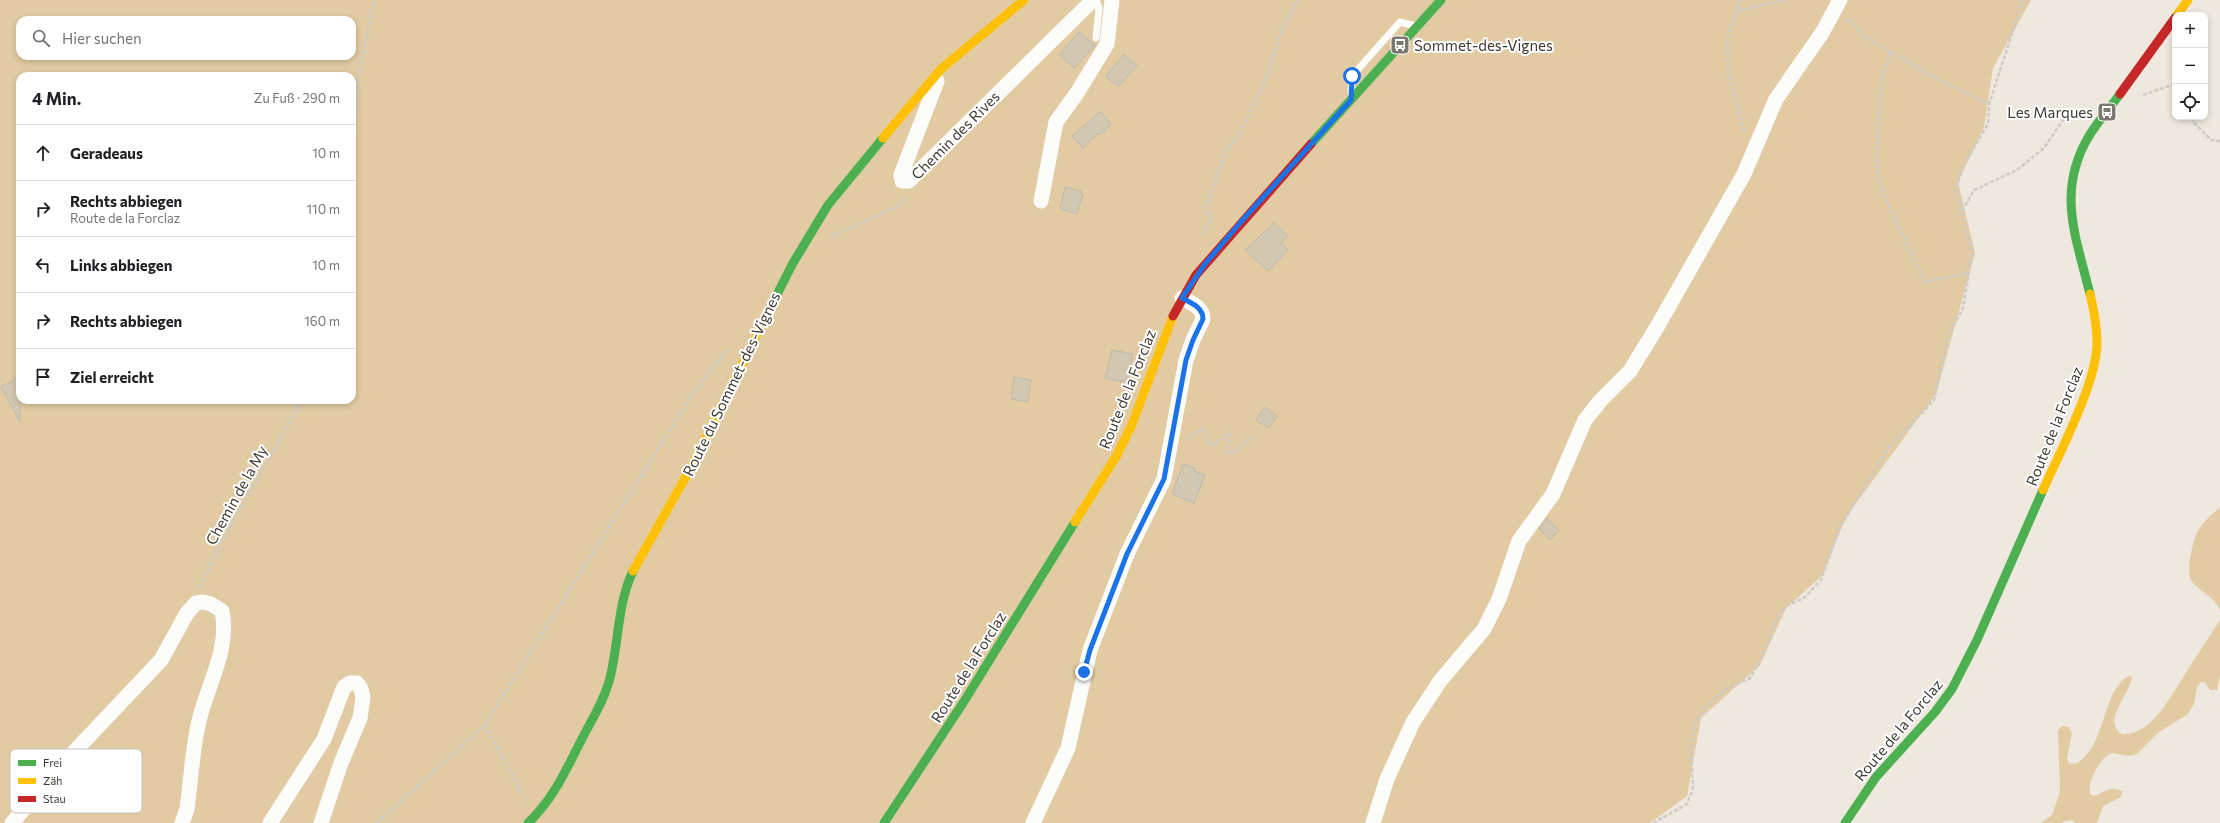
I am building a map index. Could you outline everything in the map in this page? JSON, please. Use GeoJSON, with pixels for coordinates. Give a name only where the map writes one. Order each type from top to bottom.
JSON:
{"type":"FeatureCollection","features":[{"type":"Feature","properties":{"kind":"main road","name":"Route du Sommet-des-Vignes"},"geometry":{"type":"LineString","coordinates":[[532,820],[547,805],[593,720],[602,699],[610,679],[624,596],[637,561],[703,446],[783,279],[828,205],[941,69],[1024,0]]}},
{"type":"Feature","properties":{"kind":"main road"},"geometry":{"type":"LineString","coordinates":[[2179,12],[2188,0]]}},
{"type":"Feature","properties":{"kind":"main road","name":"Route de la Forclaz"},"geometry":{"type":"LineString","coordinates":[[884,823],[970,691],[1117,455],[1133,421],[1163,336],[1182,298],[1205,264],[1417,26],[1433,3]]}},
{"type":"Feature","properties":{"kind":"main road","name":"Route de la Forclaz"},"geometry":{"type":"LineString","coordinates":[[1845,823],[1876,777],[1935,712],[1959,676],[2044,490],[2088,384],[2096,356],[2096,321],[2087,278],[2074,231],[2070,209],[2070,189],[2077,159],[2089,136],[2172,22]]}},
{"type":"Feature","properties":{"kind":"street","name":"Chemin des Rives"},"geometry":{"type":"LineString","coordinates":[[941,69],[901,175],[902,181],[909,181],[1093,0]]}},
{"type":"Feature","properties":{"kind":"street"},"geometry":{"type":"LineString","coordinates":[[1041,201],[1056,122],[1077,93],[1107,44],[1112,0]]}},
{"type":"Feature","properties":{"kind":"street"},"geometry":{"type":"LineString","coordinates":[[1373,823],[1387,779],[1413,722],[1440,681],[1484,629],[1503,590],[1520,541],[1553,494],[1582,425],[1597,404],[1630,371],[1638,358],[1736,188],[1753,154],[1776,99],[1822,33],[1840,0]]}},
{"type":"Feature","properties":{"kind":"street"},"geometry":{"type":"LineString","coordinates":[[1033,823],[1068,748],[1090,650],[1127,554],[1164,479],[1189,350],[1203,319],[1202,311],[1182,298]]}},
{"type":"Feature","properties":{"kind":"street"},"geometry":{"type":"LineString","coordinates":[[76,749],[161,660],[187,613],[196,603],[203,602],[211,604],[222,611],[224,628],[217,667],[199,721],[188,805],[182,823]]}},
{"type":"Feature","properties":{"kind":"street"},"geometry":{"type":"LineString","coordinates":[[270,823],[324,739],[344,687],[350,683],[356,683],[361,689],[363,697],[360,718],[341,763],[321,823]]}},
{"type":"Feature","properties":{"kind":"street"},"geometry":{"type":"LineString","coordinates":[[12,823],[21,813]]}},
{"type":"Feature","properties":{"kind":"lane"},"geometry":{"type":"LineString","coordinates":[[1096,0],[1099,8],[1096,38]]}},
{"type":"Feature","properties":{"kind":"lane"},"geometry":{"type":"LineString","coordinates":[[1351,100],[1352,76],[1394,28],[1400,22],[1417,26]]}},
{"type":"Feature","properties":{"kind":"path"},"geometry":{"type":"LineString","coordinates":[[356,109],[358,77],[374,0]]}},
{"type":"Feature","properties":{"kind":"path"},"geometry":{"type":"LineString","coordinates":[[1203,242],[1211,216],[1205,211],[1224,154],[1240,133],[1270,70],[1279,36],[1297,0]]}},
{"type":"Feature","properties":{"kind":"path"},"geometry":{"type":"LineString","coordinates":[[1740,0],[1727,40],[1728,71],[1753,154]]}},
{"type":"Feature","properties":{"kind":"path"},"geometry":{"type":"LineString","coordinates":[[1736,11],[1786,0]]}},
{"type":"Feature","properties":{"kind":"path"},"geometry":{"type":"LineString","coordinates":[[1653,823],[1687,804],[1693,789],[1691,749],[1694,724],[1712,700],[1728,688],[1750,678],[1760,662],[1778,616],[1786,606],[1804,598],[1821,580],[1839,529],[1886,451],[1934,400],[1948,336],[1963,308],[1972,253],[1956,190],[1962,168],[1988,124],[1989,104],[2023,0]]}},
{"type":"Feature","properties":{"kind":"path"},"geometry":{"type":"LineString","coordinates":[[1844,24],[1850,19],[1863,36],[1938,79],[1989,104]]}},
{"type":"Feature","properties":{"kind":"path"},"geometry":{"type":"LineString","coordinates":[[1890,52],[1882,79],[1876,156],[1877,175],[1885,198],[1926,282],[1968,273]]}},
{"type":"Feature","properties":{"kind":"path"},"geometry":{"type":"LineString","coordinates":[[1962,211],[1974,190],[2017,170],[2044,148],[2067,114],[2076,111],[2107,112]]}},
{"type":"Feature","properties":{"kind":"path"},"geometry":{"type":"LineString","coordinates":[[2193,120],[2193,122],[2210,140],[2220,141]]}},
{"type":"Feature","properties":{"kind":"path"},"geometry":{"type":"LineString","coordinates":[[377,823],[485,725],[691,396],[730,347]]}},
{"type":"Feature","properties":{"kind":"path","name":"Chemin de la My"},"geometry":{"type":"LineString","coordinates":[[196,603],[198,589],[219,547],[300,404]]}},
{"type":"Feature","properties":{"kind":"path"},"geometry":{"type":"LineString","coordinates":[[1169,457],[1188,439],[1203,429],[1206,433],[1208,444],[1212,445],[1229,433],[1230,436],[1226,451],[1228,453],[1236,451],[1254,436]]}},
{"type":"Feature","properties":{"kind":"path"},"geometry":{"type":"LineString","coordinates":[[485,725],[532,820]]}},
{"type":"Feature","properties":{"kind":"shaded area"},"geometry":{"type":"Polygon","coordinates":[[[0,0],[2031,0],[1993,68],[1984,127],[1958,182],[1975,253],[1936,394],[1846,517],[1822,576],[1786,608],[1760,665],[1701,718],[1687,796],[1650,823],[0,823],[0,0]]]}},
{"type":"Feature","properties":{"kind":"shaded area"},"geometry":{"type":"Polygon","coordinates":[[[2220,507],[2220,610],[2211,598],[2192,582],[2189,572],[2192,548],[2199,529],[2203,523],[2220,507]]]}},
{"type":"Feature","properties":{"kind":"shaded area"},"geometry":{"type":"Polygon","coordinates":[[[2220,620],[2220,676],[2217,690],[2210,690],[2205,682],[2201,682],[2197,687],[2194,704],[2188,714],[2159,732],[2137,754],[2129,756],[2111,753],[2103,760],[2092,777],[2090,783],[2090,794],[2094,796],[2111,789],[2118,789],[2122,791],[2121,797],[2103,806],[2097,823],[2075,823],[2073,820],[2064,821],[2062,823],[2041,823],[2052,815],[2060,792],[2058,730],[2062,726],[2069,727],[2072,733],[2067,758],[2069,763],[2075,764],[2085,756],[2093,745],[2099,733],[2113,693],[2120,683],[2129,676],[2132,677],[2131,683],[2118,708],[2114,720],[2118,732],[2121,734],[2128,734],[2135,732],[2150,723],[2165,706],[2220,620]]]}},
{"type":"Feature","properties":{"kind":"building"},"geometry":{"type":"Polygon","coordinates":[[[1079,32],[1095,45],[1075,68],[1059,55],[1079,32]]]}},
{"type":"Feature","properties":{"kind":"building"},"geometry":{"type":"Polygon","coordinates":[[[1124,55],[1137,66],[1118,87],[1105,76],[1124,55]]]}},
{"type":"Feature","properties":{"kind":"building"},"geometry":{"type":"Polygon","coordinates":[[[1100,112],[1111,124],[1100,135],[1098,133],[1083,148],[1072,136],[1100,112]]]}},
{"type":"Feature","properties":{"kind":"building"},"geometry":{"type":"Polygon","coordinates":[[[1065,187],[1081,191],[1080,193],[1083,194],[1077,214],[1060,209],[1065,187]]]}},
{"type":"Feature","properties":{"kind":"building"},"geometry":{"type":"Polygon","coordinates":[[[1274,223],[1288,236],[1281,243],[1288,250],[1268,271],[1245,250],[1274,223]]]}},
{"type":"Feature","properties":{"kind":"building"},"geometry":{"type":"Polygon","coordinates":[[[1112,350],[1133,354],[1127,383],[1105,378],[1112,350]]]}},
{"type":"Feature","properties":{"kind":"building"},"geometry":{"type":"Polygon","coordinates":[[[1014,377],[1031,380],[1028,402],[1011,399],[1014,377]]]}},
{"type":"Feature","properties":{"kind":"building"},"geometry":{"type":"Polygon","coordinates":[[[16,379],[16,404],[20,404],[20,422],[1,387],[16,379]]]}},
{"type":"Feature","properties":{"kind":"building"},"geometry":{"type":"Polygon","coordinates":[[[1264,407],[1277,416],[1269,428],[1256,420],[1264,407]]]}},
{"type":"Feature","properties":{"kind":"building"},"geometry":{"type":"Polygon","coordinates":[[[1183,464],[1195,468],[1194,471],[1205,475],[1194,503],[1172,494],[1183,464]]]}},
{"type":"Feature","properties":{"kind":"building"},"geometry":{"type":"Polygon","coordinates":[[[1547,518],[1559,531],[1550,540],[1539,529],[1547,518]]]}},
{"type":"Feature","properties":{"kind":"traffic: fast"},"geometry":{"type":"LineString","coordinates":[[1311,144],[1441,0]]}},
{"type":"Feature","properties":{"kind":"traffic: fast"},"geometry":{"type":"LineString","coordinates":[[2090,294],[2079,253],[2072,214],[2071,195],[2073,176],[2079,156],[2089,136],[2120,94]]}},
{"type":"Feature","properties":{"kind":"traffic: fast"},"geometry":{"type":"LineString","coordinates":[[767,314],[793,263],[828,205],[883,138]]}},
{"type":"Feature","properties":{"kind":"traffic: fast"},"geometry":{"type":"LineString","coordinates":[[1845,823],[1876,777],[1935,712],[1952,689],[1977,640],[2043,490]]}},
{"type":"Feature","properties":{"kind":"traffic: fast"},"geometry":{"type":"LineString","coordinates":[[884,823],[963,703],[1075,522]]}},
{"type":"Feature","properties":{"kind":"traffic: fast"},"geometry":{"type":"LineString","coordinates":[[528,823],[546,803],[560,781],[605,693],[613,664],[621,610],[633,571]]}},
{"type":"Feature","properties":{"kind":"traffic: slow"},"geometry":{"type":"LineString","coordinates":[[883,138],[941,69],[1024,0]]}},
{"type":"Feature","properties":{"kind":"traffic: slow"},"geometry":{"type":"LineString","coordinates":[[2179,12],[2188,0]]}},
{"type":"Feature","properties":{"kind":"traffic: slow"},"geometry":{"type":"LineString","coordinates":[[2043,490],[2068,437],[2091,377],[2097,343],[2094,312],[2090,294]]}},
{"type":"Feature","properties":{"kind":"traffic: slow"},"geometry":{"type":"LineString","coordinates":[[633,571],[694,462],[767,314]]}},
{"type":"Feature","properties":{"kind":"traffic: slow"},"geometry":{"type":"LineString","coordinates":[[1075,522],[1117,455],[1131,427],[1173,316]]}},
{"type":"Feature","properties":{"kind":"traffic: jam"},"geometry":{"type":"LineString","coordinates":[[2120,94],[2172,22]]}},
{"type":"Feature","properties":{"kind":"traffic: jam"},"geometry":{"type":"LineString","coordinates":[[1173,316],[1196,275],[1311,144]]}},
{"type":"Feature","properties":{"kind":"place","name":"Sommet-des-Vignes"},"geometry":{"type":"Point","coordinates":[1400,45]}},
{"type":"Feature","properties":{"kind":"place","name":"Les Marques"},"geometry":{"type":"Point","coordinates":[2107,112]}},
{"type":"Feature","properties":{"kind":"route"},"geometry":{"type":"LineString","coordinates":[[1084,672],[1090,650],[1127,554],[1154,501],[1166,472],[1186,360],[1203,319],[1202,311],[1182,298],[1196,275],[1205,264],[1351,100],[1352,76]]}}]}
